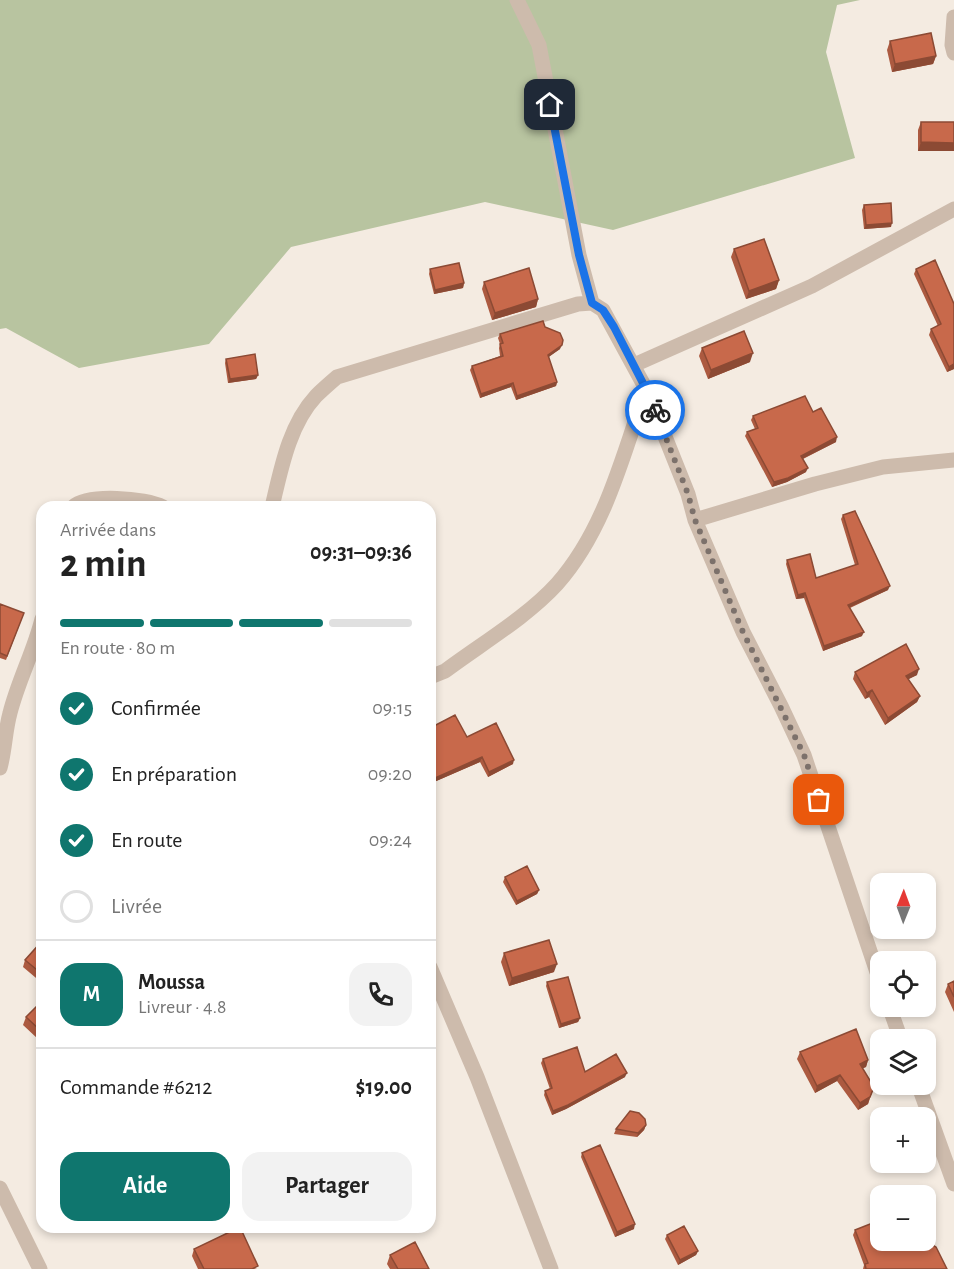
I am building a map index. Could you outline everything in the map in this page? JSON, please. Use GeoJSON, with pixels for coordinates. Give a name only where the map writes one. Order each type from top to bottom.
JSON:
{"type":"FeatureCollection","features":[{"type":"Feature","properties":{"kind":"street"},"geometry":{"type":"LineString","coordinates":[[517,0],[539,45],[579,255],[592,303]]}},
{"type":"Feature","properties":{"kind":"street"},"geometry":{"type":"LineString","coordinates":[[954,17],[952,45],[954,53]]}},
{"type":"Feature","properties":{"kind":"street"},"geometry":{"type":"LineString","coordinates":[[634,365],[812,286],[954,209]]}},
{"type":"Feature","properties":{"kind":"street"},"geometry":{"type":"LineString","coordinates":[[274,501],[286,452],[299,422],[315,397],[337,377],[578,304],[592,303],[603,310],[646,389],[685,485],[695,520],[743,632],[804,755],[870,951]]}},
{"type":"Feature","properties":{"kind":"street"},"geometry":{"type":"LineString","coordinates":[[436,675],[445,671],[528,610],[556,585],[582,552],[604,509],[646,389]]}},
{"type":"Feature","properties":{"kind":"street"},"geometry":{"type":"LineString","coordinates":[[695,520],[815,484],[883,467],[954,460]]}},
{"type":"Feature","properties":{"kind":"street"},"geometry":{"type":"LineString","coordinates":[[84,501],[90,499],[135,501]]}},
{"type":"Feature","properties":{"kind":"street"},"geometry":{"type":"LineString","coordinates":[[0,768],[5,752],[9,714],[36,642]]}},
{"type":"Feature","properties":{"kind":"street"},"geometry":{"type":"LineString","coordinates":[[436,981],[477,1077],[551,1269]]}},
{"type":"Feature","properties":{"kind":"street"},"geometry":{"type":"LineString","coordinates":[[922,1095],[954,1184]]}},
{"type":"Feature","properties":{"kind":"street"},"geometry":{"type":"LineString","coordinates":[[0,1188],[40,1269]]}},
{"type":"Feature","properties":{"kind":"green space"},"geometry":{"type":"Polygon","coordinates":[[[0,0],[860,0],[837,5],[826,52],[855,158],[613,230],[485,202],[291,247],[209,344],[79,368],[6,328],[0,329],[0,0]]]}},
{"type":"Feature","properties":{"kind":"building"},"geometry":{"type":"Polygon","coordinates":[[[931,33],[936,56],[895,64],[890,41],[931,33]]]}},
{"type":"Feature","properties":{"kind":"building"},"geometry":{"type":"Polygon","coordinates":[[[921,122],[954,122],[954,143],[921,142],[921,122]]]}},
{"type":"Feature","properties":{"kind":"building"},"geometry":{"type":"Polygon","coordinates":[[[891,203],[892,223],[866,225],[864,205],[891,203]]]}},
{"type":"Feature","properties":{"kind":"building"},"geometry":{"type":"Polygon","coordinates":[[[764,239],[779,280],[749,291],[734,249],[764,239]]]}},
{"type":"Feature","properties":{"kind":"building"},"geometry":{"type":"Polygon","coordinates":[[[935,260],[954,304],[954,364],[949,367],[931,329],[941,324],[916,269],[935,260]]]}},
{"type":"Feature","properties":{"kind":"building"},"geometry":{"type":"Polygon","coordinates":[[[459,263],[464,283],[435,290],[430,269],[459,263]]]}},
{"type":"Feature","properties":{"kind":"building"},"geometry":{"type":"Polygon","coordinates":[[[529,268],[538,299],[495,313],[484,282],[529,268]]]}},
{"type":"Feature","properties":{"kind":"building"},"geometry":{"type":"Polygon","coordinates":[[[543,321],[545,327],[560,333],[563,340],[562,345],[548,355],[557,382],[517,396],[513,383],[481,394],[472,366],[503,356],[500,334],[543,321]]]}},
{"type":"Feature","properties":{"kind":"building"},"geometry":{"type":"Polygon","coordinates":[[[744,331],[753,353],[711,370],[702,348],[744,331]]]}},
{"type":"Feature","properties":{"kind":"building"},"geometry":{"type":"Polygon","coordinates":[[[255,354],[258,375],[230,379],[226,359],[255,354]]]}},
{"type":"Feature","properties":{"kind":"building"},"geometry":{"type":"Polygon","coordinates":[[[805,396],[813,412],[821,408],[837,437],[801,456],[808,468],[774,482],[747,432],[758,428],[753,416],[805,396]]]}},
{"type":"Feature","properties":{"kind":"building"},"geometry":{"type":"Polygon","coordinates":[[[855,511],[890,586],[848,605],[864,632],[824,646],[805,593],[798,595],[787,560],[810,554],[816,578],[858,564],[843,515],[855,511]]]}},
{"type":"Feature","properties":{"kind":"building"},"geometry":{"type":"Polygon","coordinates":[[[0,604],[24,613],[7,656],[0,653],[0,604]]]}},
{"type":"Feature","properties":{"kind":"building"},"geometry":{"type":"Polygon","coordinates":[[[906,644],[919,669],[906,676],[920,696],[888,718],[872,690],[867,693],[855,672],[906,644]]]}},
{"type":"Feature","properties":{"kind":"building"},"geometry":{"type":"Polygon","coordinates":[[[455,715],[467,737],[496,723],[514,760],[489,772],[482,757],[436,778],[436,725],[455,715]]]}},
{"type":"Feature","properties":{"kind":"building"},"geometry":{"type":"Polygon","coordinates":[[[527,866],[539,890],[517,901],[505,877],[527,866]]]}},
{"type":"Feature","properties":{"kind":"building"},"geometry":{"type":"Polygon","coordinates":[[[549,940],[557,964],[512,978],[504,953],[549,940]]]}},
{"type":"Feature","properties":{"kind":"building"},"geometry":{"type":"Polygon","coordinates":[[[36,948],[36,969],[25,960],[36,948]]]}},
{"type":"Feature","properties":{"kind":"building"},"geometry":{"type":"Polygon","coordinates":[[[568,977],[580,1018],[561,1024],[547,982],[568,977]]]}},
{"type":"Feature","properties":{"kind":"building"},"geometry":{"type":"Polygon","coordinates":[[[954,981],[954,997],[948,984],[954,981]]]}},
{"type":"Feature","properties":{"kind":"building"},"geometry":{"type":"Polygon","coordinates":[[[36,1007],[36,1026],[26,1017],[36,1007]]]}},
{"type":"Feature","properties":{"kind":"building"},"geometry":{"type":"Polygon","coordinates":[[[856,1029],[868,1060],[860,1064],[870,1080],[870,1097],[860,1103],[840,1075],[817,1086],[800,1052],[856,1029]]]}},
{"type":"Feature","properties":{"kind":"building"},"geometry":{"type":"Polygon","coordinates":[[[577,1047],[585,1072],[616,1054],[627,1073],[553,1111],[545,1091],[552,1088],[543,1059],[577,1047]]]}},
{"type":"Feature","properties":{"kind":"building"},"geometry":{"type":"Polygon","coordinates":[[[630,1111],[639,1113],[645,1119],[646,1125],[638,1133],[616,1129],[630,1111]]]}},
{"type":"Feature","properties":{"kind":"building"},"geometry":{"type":"Polygon","coordinates":[[[600,1145],[635,1224],[617,1232],[582,1153],[600,1145]]]}},
{"type":"Feature","properties":{"kind":"building"},"geometry":{"type":"Polygon","coordinates":[[[870,1224],[870,1251],[936,1251],[936,1247],[947,1269],[866,1269],[865,1264],[868,1263],[855,1230],[870,1224]]]}},
{"type":"Feature","properties":{"kind":"building"},"geometry":{"type":"Polygon","coordinates":[[[684,1226],[698,1251],[680,1260],[667,1235],[684,1226]]]}},
{"type":"Feature","properties":{"kind":"building"},"geometry":{"type":"Polygon","coordinates":[[[227,1233],[243,1233],[258,1266],[252,1269],[204,1269],[194,1249],[227,1233]]]}},
{"type":"Feature","properties":{"kind":"building"},"geometry":{"type":"Polygon","coordinates":[[[415,1242],[429,1269],[398,1269],[390,1255],[415,1242]]]}},
{"type":"Feature","properties":{"kind":"way so far"},"geometry":{"type":"LineString","coordinates":[[655,410],[688,494],[695,520],[743,632],[804,755],[819,800]]}},
{"type":"Feature","properties":{"kind":"route"},"geometry":{"type":"LineString","coordinates":[[550,105],[579,255],[592,303],[603,310],[614,327],[655,410]]}}]}
